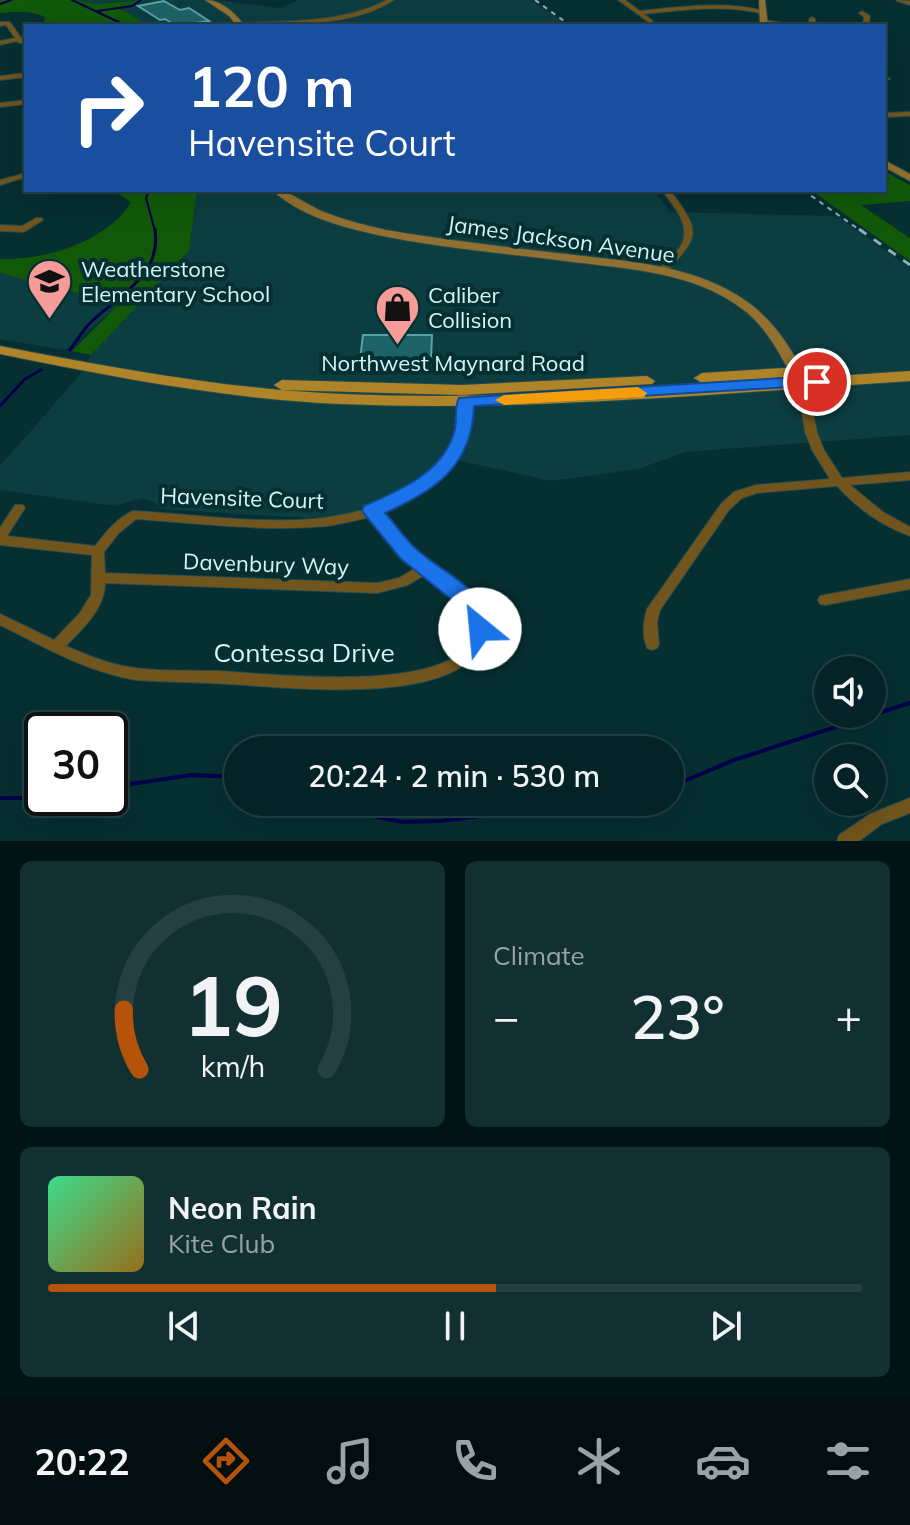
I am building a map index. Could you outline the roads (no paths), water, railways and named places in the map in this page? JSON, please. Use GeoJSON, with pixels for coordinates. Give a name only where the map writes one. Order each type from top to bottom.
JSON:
{"type":"FeatureCollection","features":[{"type":"Feature","properties":{"kind":"main road","name":"Northwest Maynard Road"},"geometry":{"type":"LineString","coordinates":[[0,343],[114,366],[217,380],[464,396]]}},
{"type":"Feature","properties":{"kind":"main road","name":"Northwest Maynard Road"},"geometry":{"type":"LineString","coordinates":[[0,350],[118,374],[231,390],[328,399],[464,396],[910,368]]}},
{"type":"Feature","properties":{"kind":"main road","name":"Northwest Maynard Road"},"geometry":{"type":"LineString","coordinates":[[799,377],[910,376]]}},
{"type":"Feature","properties":{"kind":"street"},"geometry":{"type":"LineString","coordinates":[[208,0],[232,14],[240,24]]}},
{"type":"Feature","properties":{"kind":"street"},"geometry":{"type":"LineString","coordinates":[[252,24],[349,15],[391,0]]}},
{"type":"Feature","properties":{"kind":"street"},"geometry":{"type":"LineString","coordinates":[[621,0],[650,21]]}},
{"type":"Feature","properties":{"kind":"street"},"geometry":{"type":"LineString","coordinates":[[899,0],[910,3]]}},
{"type":"Feature","properties":{"kind":"street"},"geometry":{"type":"LineString","coordinates":[[639,13],[744,6],[762,1],[764,24]]}},
{"type":"Feature","properties":{"kind":"street"},"geometry":{"type":"LineString","coordinates":[[744,6],[764,12]]}},
{"type":"Feature","properties":{"kind":"street"},"geometry":{"type":"LineString","coordinates":[[862,13],[867,16],[866,24]]}},
{"type":"Feature","properties":{"kind":"street"},"geometry":{"type":"LineString","coordinates":[[0,24],[8,23],[20,40],[0,43]]}},
{"type":"Feature","properties":{"kind":"street"},"geometry":{"type":"LineString","coordinates":[[0,78],[24,75]]}},
{"type":"Feature","properties":{"kind":"street"},"geometry":{"type":"LineString","coordinates":[[0,105],[24,102]]}},
{"type":"Feature","properties":{"kind":"street"},"geometry":{"type":"LineString","coordinates":[[886,115],[910,114]]}},
{"type":"Feature","properties":{"kind":"street"},"geometry":{"type":"LineString","coordinates":[[886,164],[910,178]]}},
{"type":"Feature","properties":{"kind":"street"},"geometry":{"type":"LineString","coordinates":[[0,183],[24,176]]}},
{"type":"Feature","properties":{"kind":"street","name":"James Jackson Avenue"},"geometry":{"type":"LineString","coordinates":[[281,192],[328,218],[396,236],[662,271],[704,283],[748,307],[775,335],[799,377]]}},
{"type":"Feature","properties":{"kind":"street"},"geometry":{"type":"LineString","coordinates":[[662,271],[683,249],[690,234],[687,220],[667,192]]}},
{"type":"Feature","properties":{"kind":"street"},"geometry":{"type":"LineString","coordinates":[[0,228],[24,229],[39,220]]}},
{"type":"Feature","properties":{"kind":"street"},"geometry":{"type":"LineString","coordinates":[[799,377],[814,440],[839,481],[863,506],[910,532]]}},
{"type":"Feature","properties":{"kind":"street","name":"Havensite Court"},"geometry":{"type":"LineString","coordinates":[[98,551],[115,530],[133,515],[305,524],[372,511],[418,489],[443,467],[464,431],[464,396]]}},
{"type":"Feature","properties":{"kind":"street"},"geometry":{"type":"LineString","coordinates":[[652,644],[650,622],[654,609],[732,499],[756,489],[910,476]]}},
{"type":"Feature","properties":{"kind":"street"},"geometry":{"type":"LineString","coordinates":[[19,508],[0,539],[98,551],[98,595],[92,607],[57,646]]}},
{"type":"Feature","properties":{"kind":"street","name":"Contessa Drive"},"geometry":{"type":"LineString","coordinates":[[0,619],[94,663],[136,673],[349,682],[425,675],[460,661],[473,648],[480,629],[475,609],[396,541],[372,511]]}},
{"type":"Feature","properties":{"kind":"street","name":"Davenbury Way"},"geometry":{"type":"LineString","coordinates":[[99,578],[377,588],[403,582],[426,568]]}},
{"type":"Feature","properties":{"kind":"street"},"geometry":{"type":"LineString","coordinates":[[825,600],[910,584]]}},
{"type":"Feature","properties":{"kind":"street"},"geometry":{"type":"LineString","coordinates":[[845,841],[876,819],[910,805]]}},
{"type":"Feature","properties":{"kind":"waterway"},"geometry":{"type":"LineString","coordinates":[[0,4],[11,0]]}},
{"type":"Feature","properties":{"kind":"waterway"},"geometry":{"type":"LineString","coordinates":[[72,0],[123,24]]}},
{"type":"Feature","properties":{"kind":"waterway"},"geometry":{"type":"LineString","coordinates":[[98,11],[132,6],[141,0]]}},
{"type":"Feature","properties":{"kind":"waterway"},"geometry":{"type":"LineString","coordinates":[[148,192],[146,198],[155,231]]}},
{"type":"Feature","properties":{"kind":"waterway"},"geometry":{"type":"LineString","coordinates":[[70,350],[89,324],[145,273],[152,260],[155,231]]}},
{"type":"Feature","properties":{"kind":"waterway"},"geometry":{"type":"LineString","coordinates":[[0,406],[25,379],[41,370]]}},
{"type":"Feature","properties":{"kind":"waterway"},"geometry":{"type":"LineString","coordinates":[[684,781],[734,760],[910,703]]}},
{"type":"Feature","properties":{"kind":"waterway"},"geometry":{"type":"LineString","coordinates":[[128,784],[192,775],[224,776]]}},
{"type":"Feature","properties":{"kind":"waterway"},"geometry":{"type":"LineString","coordinates":[[0,798],[24,798]]}},
{"type":"Feature","properties":{"kind":"waterway"},"geometry":{"type":"LineString","coordinates":[[373,816],[402,822],[481,816]]}},
{"type":"Feature","properties":{"kind":"railway"},"geometry":{"type":"LineString","coordinates":[[535,0],[568,24]]}},
{"type":"Feature","properties":{"kind":"railway"},"geometry":{"type":"LineString","coordinates":[[806,192],[861,231]]}},
{"type":"Feature","properties":{"kind":"railway"},"geometry":{"type":"LineString","coordinates":[[859,229],[910,265]]}},
{"type":"Feature","properties":{"kind":"place","name":"Weatherstone Elementary School"},"geometry":{"type":"Point","coordinates":[50,321]}},
{"type":"Feature","properties":{"kind":"place","name":"Caliber Collision"},"geometry":{"type":"Point","coordinates":[397,347]}}]}
